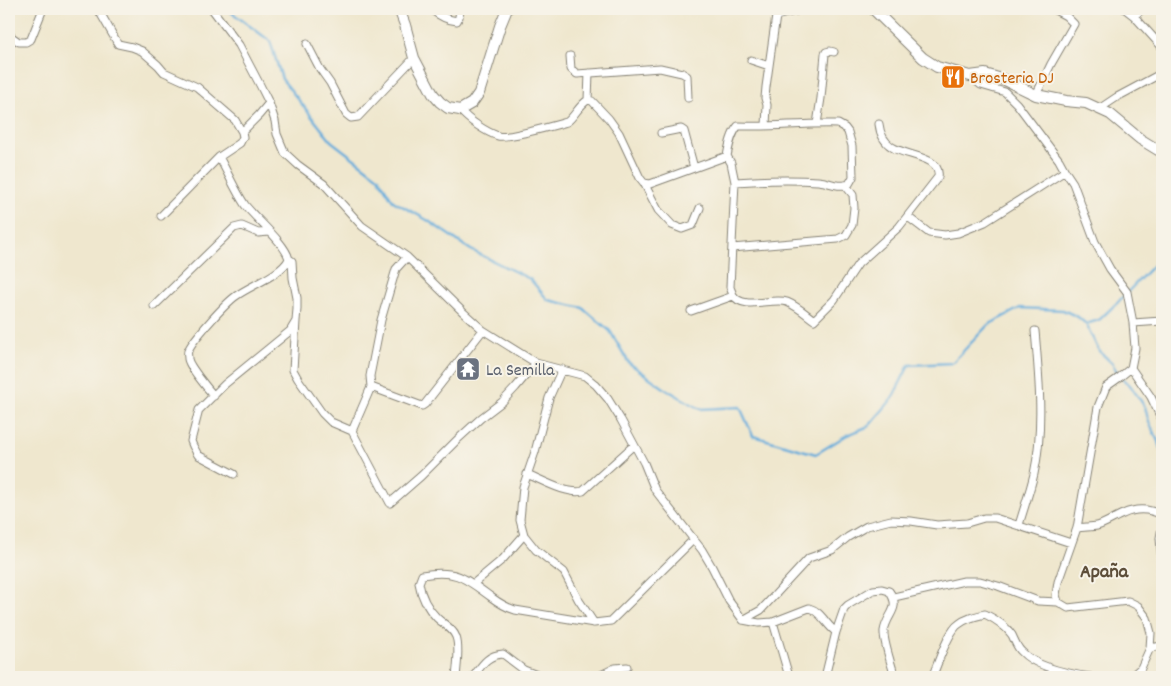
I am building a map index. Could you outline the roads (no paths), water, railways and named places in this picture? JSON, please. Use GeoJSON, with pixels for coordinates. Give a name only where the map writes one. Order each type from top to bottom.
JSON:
{"type":"FeatureCollection","features":[{"type":"Feature","properties":{"kind":"main road"},"geometry":{"type":"LineString","coordinates":[[399,9],[414,58],[432,94],[448,108],[460,110],[472,103],[479,93],[507,9]]}},
{"type":"Feature","properties":{"kind":"main road"},"geometry":{"type":"LineString","coordinates":[[872,9],[923,58],[937,67],[970,76],[984,74],[1005,80],[1036,95],[1086,103],[1110,114],[1140,139],[1162,151]]}},
{"type":"Feature","properties":{"kind":"street"},"geometry":{"type":"LineString","coordinates":[[9,34],[19,42],[26,42],[31,39],[43,9]]}},
{"type":"Feature","properties":{"kind":"street"},"geometry":{"type":"LineString","coordinates":[[98,9],[118,44],[142,51],[164,72],[197,88],[235,120],[242,132],[243,137],[240,142],[219,157],[161,216]]}},
{"type":"Feature","properties":{"kind":"street"},"geometry":{"type":"LineString","coordinates":[[212,9],[239,45],[269,103],[277,134],[285,153],[324,184],[362,226],[406,257],[483,330],[536,363],[585,376],[596,385],[621,420],[644,463],[655,490],[694,539],[712,567],[729,601],[743,620],[759,623],[773,622],[809,608],[815,609],[827,625],[836,632]]}},
{"type":"Feature","properties":{"kind":"street"},"geometry":{"type":"LineString","coordinates":[[431,9],[443,17],[454,21],[459,18],[460,9]]}},
{"type":"Feature","properties":{"kind":"street"},"geometry":{"type":"LineString","coordinates":[[766,126],[766,98],[776,13],[808,9]]}},
{"type":"Feature","properties":{"kind":"street"},"geometry":{"type":"LineString","coordinates":[[1036,95],[1074,24],[1066,16],[1053,9]]}},
{"type":"Feature","properties":{"kind":"street"},"geometry":{"type":"LineString","coordinates":[[1124,9],[1134,16],[1162,47]]}},
{"type":"Feature","properties":{"kind":"street"},"geometry":{"type":"LineString","coordinates":[[1134,16],[1142,9]]}},
{"type":"Feature","properties":{"kind":"street"},"geometry":{"type":"LineString","coordinates":[[307,44],[346,114],[351,118],[358,117],[414,58]]}},
{"type":"Feature","properties":{"kind":"street"},"geometry":{"type":"LineString","coordinates":[[817,124],[825,54],[830,51],[834,52]]}},
{"type":"Feature","properties":{"kind":"street"},"geometry":{"type":"LineString","coordinates":[[570,56],[571,69],[577,74],[660,68],[674,70],[687,76],[688,98]]}},
{"type":"Feature","properties":{"kind":"street"},"geometry":{"type":"LineString","coordinates":[[751,60],[770,66]]}},
{"type":"Feature","properties":{"kind":"street"},"geometry":{"type":"LineString","coordinates":[[460,110],[467,118],[500,137],[567,122],[588,100],[588,73]]}},
{"type":"Feature","properties":{"kind":"street"},"geometry":{"type":"LineString","coordinates":[[1099,109],[1162,73]]}},
{"type":"Feature","properties":{"kind":"street"},"geometry":{"type":"LineString","coordinates":[[970,76],[981,85],[1005,92],[1017,104],[1059,160],[1073,183],[1095,242],[1110,269],[1127,292],[1134,324],[1134,348],[1131,368],[1106,387],[1098,407],[1077,528],[1058,582],[1056,595],[1058,602]]}},
{"type":"Feature","properties":{"kind":"street"},"geometry":{"type":"LineString","coordinates":[[588,100],[592,100],[619,133],[640,178],[658,210],[672,225],[682,229],[692,225],[700,208]]}},
{"type":"Feature","properties":{"kind":"street"},"geometry":{"type":"LineString","coordinates":[[242,132],[259,116],[269,103]]}},
{"type":"Feature","properties":{"kind":"street"},"geometry":{"type":"LineString","coordinates":[[726,156],[732,136],[738,126],[838,124],[848,132],[852,146],[853,177],[851,182],[845,185],[832,185],[821,181],[735,182]]}},
{"type":"Feature","properties":{"kind":"street"},"geometry":{"type":"LineString","coordinates":[[726,156],[731,163],[735,182],[730,287],[734,296],[750,303],[786,302],[814,320],[834,300],[858,264],[908,217],[938,177],[936,166],[925,159],[896,150],[888,145],[880,133],[879,124]]}},
{"type":"Feature","properties":{"kind":"street"},"geometry":{"type":"LineString","coordinates":[[661,133],[681,129],[684,131],[694,168]]}},
{"type":"Feature","properties":{"kind":"street"},"geometry":{"type":"LineString","coordinates":[[644,183],[650,184],[726,156]]}},
{"type":"Feature","properties":{"kind":"street"},"geometry":{"type":"LineString","coordinates":[[219,157],[244,204],[282,246],[292,261],[293,278],[298,298],[293,370],[322,413],[331,422],[352,431],[390,503],[481,418],[502,402],[536,363]]}},
{"type":"Feature","properties":{"kind":"street"},"geometry":{"type":"LineString","coordinates":[[908,217],[929,233],[944,235],[958,233],[992,217],[1065,171]]}},
{"type":"Feature","properties":{"kind":"street"},"geometry":{"type":"LineString","coordinates":[[732,248],[838,239],[846,235],[852,225],[854,208],[853,196],[845,185]]}},
{"type":"Feature","properties":{"kind":"street"},"geometry":{"type":"LineString","coordinates":[[154,306],[234,228],[242,226],[258,233],[269,232]]}},
{"type":"Feature","properties":{"kind":"street"},"geometry":{"type":"LineString","coordinates":[[352,431],[371,387],[370,376],[381,320],[396,268],[406,257]]}},
{"type":"Feature","properties":{"kind":"street"},"geometry":{"type":"LineString","coordinates":[[214,396],[188,361],[188,352],[218,313],[234,297],[279,271],[286,265],[289,259]]}},
{"type":"Feature","properties":{"kind":"street"},"geometry":{"type":"LineString","coordinates":[[691,312],[734,296]]}},
{"type":"Feature","properties":{"kind":"street"},"geometry":{"type":"LineString","coordinates":[[234,474],[198,455],[192,446],[191,441],[199,410],[225,384],[290,332],[296,321]]}},
{"type":"Feature","properties":{"kind":"street"},"geometry":{"type":"LineString","coordinates":[[1134,324],[1162,321]]}},
{"type":"Feature","properties":{"kind":"street"},"geometry":{"type":"LineString","coordinates":[[371,387],[422,406],[483,330]]}},
{"type":"Feature","properties":{"kind":"street"},"geometry":{"type":"LineString","coordinates":[[1019,525],[1034,472],[1040,425],[1040,384],[1035,331]]}},
{"type":"Feature","properties":{"kind":"street"},"geometry":{"type":"LineString","coordinates":[[1131,368],[1151,397],[1162,420]]}},
{"type":"Feature","properties":{"kind":"street"},"geometry":{"type":"LineString","coordinates":[[562,369],[550,398],[523,487],[520,520],[524,535],[536,550],[564,572],[578,599],[594,623]]}},
{"type":"Feature","properties":{"kind":"street"},"geometry":{"type":"LineString","coordinates":[[527,474],[569,490],[583,491],[634,445]]}},
{"type":"Feature","properties":{"kind":"street"},"geometry":{"type":"LineString","coordinates":[[1077,528],[1098,526],[1124,513],[1136,510],[1156,512],[1162,515]]}},
{"type":"Feature","properties":{"kind":"street"},"geometry":{"type":"LineString","coordinates":[[743,620],[761,610],[809,558],[832,550],[848,537],[867,526],[891,520],[937,525],[967,523],[984,518],[995,518],[1071,543]]}},
{"type":"Feature","properties":{"kind":"street"},"geometry":{"type":"LineString","coordinates":[[1162,527],[1160,538],[1162,561]]}},
{"type":"Feature","properties":{"kind":"street"},"geometry":{"type":"LineString","coordinates":[[473,584],[503,559],[524,535]]}},
{"type":"Feature","properties":{"kind":"street"},"geometry":{"type":"LineString","coordinates":[[456,677],[456,636],[427,606],[421,594],[419,580],[422,575],[445,573],[462,577],[505,607],[525,612],[594,623],[612,621],[694,539]]}},
{"type":"Feature","properties":{"kind":"street"},"geometry":{"type":"LineString","coordinates":[[894,597],[964,582],[980,582],[998,586],[1038,601],[1058,602],[1068,608],[1128,601],[1138,606],[1147,618],[1151,633],[1150,648],[1141,668],[1128,677]]}},
{"type":"Feature","properties":{"kind":"street"},"geometry":{"type":"LineString","coordinates":[[825,677],[836,632],[844,609],[873,590],[882,589],[889,590],[894,597],[895,604],[884,632],[895,677]]}},
{"type":"Feature","properties":{"kind":"street"},"geometry":{"type":"LineString","coordinates":[[932,677],[949,638],[958,624],[985,614],[997,620],[1011,633],[1021,652],[1035,662],[1064,673],[1090,677]]}},
{"type":"Feature","properties":{"kind":"street"},"geometry":{"type":"LineString","coordinates":[[773,622],[788,673],[791,677]]}},
{"type":"Feature","properties":{"kind":"street"},"geometry":{"type":"LineString","coordinates":[[1150,648],[1162,646]]}},
{"type":"Feature","properties":{"kind":"street"},"geometry":{"type":"LineString","coordinates":[[473,677],[483,663],[495,654],[503,654],[524,670],[542,677]]}},
{"type":"Feature","properties":{"kind":"street"},"geometry":{"type":"LineString","coordinates":[[597,677],[615,668],[627,667]]}},
{"type":"Feature","properties":{"kind":"waterway"},"geometry":{"type":"LineString","coordinates":[[227,9],[270,41],[282,79],[331,141],[378,177],[393,201],[427,220],[471,250],[530,279],[548,300],[583,308],[610,331],[629,363],[664,388],[700,409],[740,407],[753,436],[816,454],[847,435],[869,426],[892,399],[909,365],[952,363],[988,325],[1020,308],[1063,310],[1078,317],[1086,324],[1099,351],[1112,363],[1120,377],[1130,385],[1145,407],[1149,422],[1162,450]]}},
{"type":"Feature","properties":{"kind":"waterway"},"geometry":{"type":"LineString","coordinates":[[1086,324],[1099,320],[1162,256]]}},
{"type":"Feature","properties":{"kind":"place","name":"Brosteria DJ"},"geometry":{"type":"Point","coordinates":[953,77]}},
{"type":"Feature","properties":{"kind":"place","name":"La Semilla"},"geometry":{"type":"Point","coordinates":[468,369]}},
{"type":"Feature","properties":{"kind":"district","name":"Apaña"},"geometry":{"type":"Point","coordinates":[1104,570]}}]}
